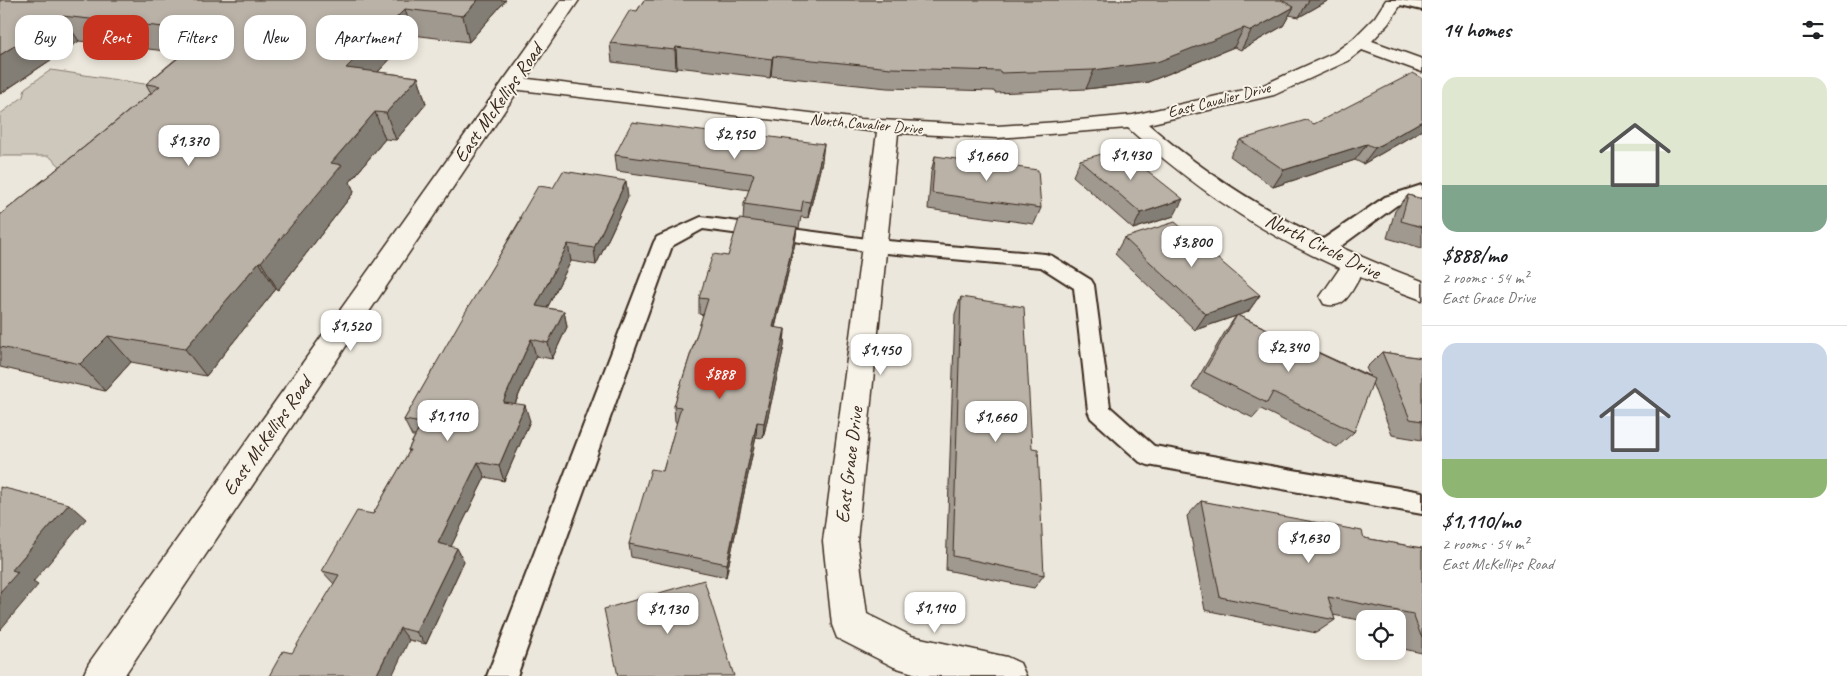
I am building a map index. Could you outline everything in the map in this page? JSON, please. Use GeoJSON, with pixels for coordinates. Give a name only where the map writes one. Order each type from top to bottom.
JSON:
{"type":"FeatureCollection","features":[{"type":"Feature","properties":{"kind":"street","name":"East McKellips Road"},"geometry":{"type":"LineString","coordinates":[[102,676],[570,0]]}},
{"type":"Feature","properties":{"kind":"street","name":"East Cavalier Drive"},"geometry":{"type":"LineString","coordinates":[[1133,121],[1267,91],[1341,57],[1360,43],[1382,20],[1396,0]]}},
{"type":"Feature","properties":{"kind":"street"},"geometry":{"type":"LineString","coordinates":[[1360,43],[1422,66]]}},
{"type":"Feature","properties":{"kind":"street","name":"North Cavalier Drive"},"geometry":{"type":"LineString","coordinates":[[512,83],[739,112],[888,127],[996,132],[1133,121]]}},
{"type":"Feature","properties":{"kind":"street","name":"North Circle Drive"},"geometry":{"type":"LineString","coordinates":[[1133,121],[1151,139],[1225,194],[1268,221],[1355,265],[1422,291]]}},
{"type":"Feature","properties":{"kind":"street","name":"East Grace Drive"},"geometry":{"type":"LineString","coordinates":[[888,127],[840,541],[850,625],[907,654],[1007,676]]}},
{"type":"Feature","properties":{"kind":"street"},"geometry":{"type":"LineString","coordinates":[[1333,296],[1355,265]]}},
{"type":"Feature","properties":{"kind":"lane"},"geometry":{"type":"LineString","coordinates":[[1396,0],[1422,6]]}},
{"type":"Feature","properties":{"kind":"lane"},"geometry":{"type":"LineString","coordinates":[[1323,249],[1391,201],[1422,191]]}},
{"type":"Feature","properties":{"kind":"lane"},"geometry":{"type":"LineString","coordinates":[[502,676],[664,242],[701,223],[875,246],[1045,261],[1084,285],[1099,411],[1148,455],[1422,503]]}},
{"type":"Feature","properties":{"kind":"shaded area"},"geometry":{"type":"Polygon","coordinates":[[[51,70],[178,89],[61,167],[49,156],[0,156],[0,114],[23,97],[25,88],[51,70]]]}},
{"type":"Feature","properties":{"kind":"building"},"geometry":{"type":"Polygon","coordinates":[[[0,0],[478,0],[463,16],[405,9],[399,15],[316,15],[316,60],[354,60],[346,68],[418,77],[386,113],[375,112],[331,163],[342,165],[185,349],[108,336],[80,364],[0,347],[0,215],[160,86],[146,84],[176,60],[234,60],[234,15],[159,15],[159,26],[149,25],[149,15],[83,15],[83,18],[73,17],[73,15],[15,15],[15,46],[0,55],[0,0]]]}},
{"type":"Feature","properties":{"kind":"building"},"geometry":{"type":"Polygon","coordinates":[[[644,0],[1281,0],[1294,7],[1251,31],[1244,28],[1157,62],[1094,70],[1001,73],[1000,71],[891,68],[773,56],[772,59],[676,47],[675,50],[610,43],[630,10],[637,11],[644,0]]]}},
{"type":"Feature","properties":{"kind":"building"},"geometry":{"type":"Polygon","coordinates":[[[1413,73],[1422,78],[1422,121],[1375,148],[1367,144],[1284,170],[1240,140],[1306,120],[1314,124],[1413,73]]]}},
{"type":"Feature","properties":{"kind":"building"},"geometry":{"type":"Polygon","coordinates":[[[632,122],[755,138],[756,135],[824,144],[810,202],[803,201],[801,212],[744,204],[754,174],[615,155],[632,122]]]}},
{"type":"Feature","properties":{"kind":"building"},"geometry":{"type":"Polygon","coordinates":[[[1120,149],[1183,199],[1141,213],[1080,160],[1120,149]]]}},
{"type":"Feature","properties":{"kind":"building"},"geometry":{"type":"Polygon","coordinates":[[[935,156],[1038,170],[1041,208],[932,193],[935,156]]]}},
{"type":"Feature","properties":{"kind":"building"},"geometry":{"type":"Polygon","coordinates":[[[563,171],[626,181],[594,248],[568,244],[536,306],[564,311],[548,343],[531,339],[503,402],[525,405],[499,466],[478,462],[438,543],[457,548],[416,632],[400,628],[376,676],[269,676],[283,651],[292,653],[339,575],[322,571],[357,511],[373,514],[410,450],[408,450],[422,423],[404,420],[522,218],[520,217],[538,186],[553,188],[563,171]]]}},
{"type":"Feature","properties":{"kind":"building"},"geometry":{"type":"Polygon","coordinates":[[[1408,195],[1422,199],[1422,227],[1401,221],[1408,195]]]}},
{"type":"Feature","properties":{"kind":"building"},"geometry":{"type":"Polygon","coordinates":[[[739,219],[797,227],[773,327],[785,329],[764,423],[757,422],[727,564],[629,544],[651,469],[663,471],[681,407],[674,406],[708,299],[699,298],[713,254],[728,256],[739,219]]]}},
{"type":"Feature","properties":{"kind":"building"},"geometry":{"type":"Polygon","coordinates":[[[1175,222],[1260,295],[1206,314],[1124,238],[1175,222]]]}},
{"type":"Feature","properties":{"kind":"building"},"geometry":{"type":"Polygon","coordinates":[[[961,297],[1024,307],[1032,448],[1038,449],[1044,575],[953,556],[961,297]]]}},
{"type":"Feature","properties":{"kind":"building"},"geometry":{"type":"Polygon","coordinates":[[[1237,315],[1374,379],[1354,432],[1273,392],[1267,403],[1204,372],[1237,315]]]}},
{"type":"Feature","properties":{"kind":"building"},"geometry":{"type":"Polygon","coordinates":[[[1382,352],[1422,358],[1422,421],[1410,419],[1382,352]]]}},
{"type":"Feature","properties":{"kind":"building"},"geometry":{"type":"Polygon","coordinates":[[[0,487],[69,504],[12,570],[18,572],[0,592],[0,487]]]}},
{"type":"Feature","properties":{"kind":"building"},"geometry":{"type":"Polygon","coordinates":[[[1201,501],[1362,531],[1364,538],[1422,548],[1422,637],[1413,614],[1406,613],[1406,610],[1393,610],[1328,597],[1335,620],[1220,597],[1201,501]]]}},
{"type":"Feature","properties":{"kind":"building"},"geometry":{"type":"Polygon","coordinates":[[[704,580],[734,676],[618,676],[604,609],[704,580]]]}}]}
